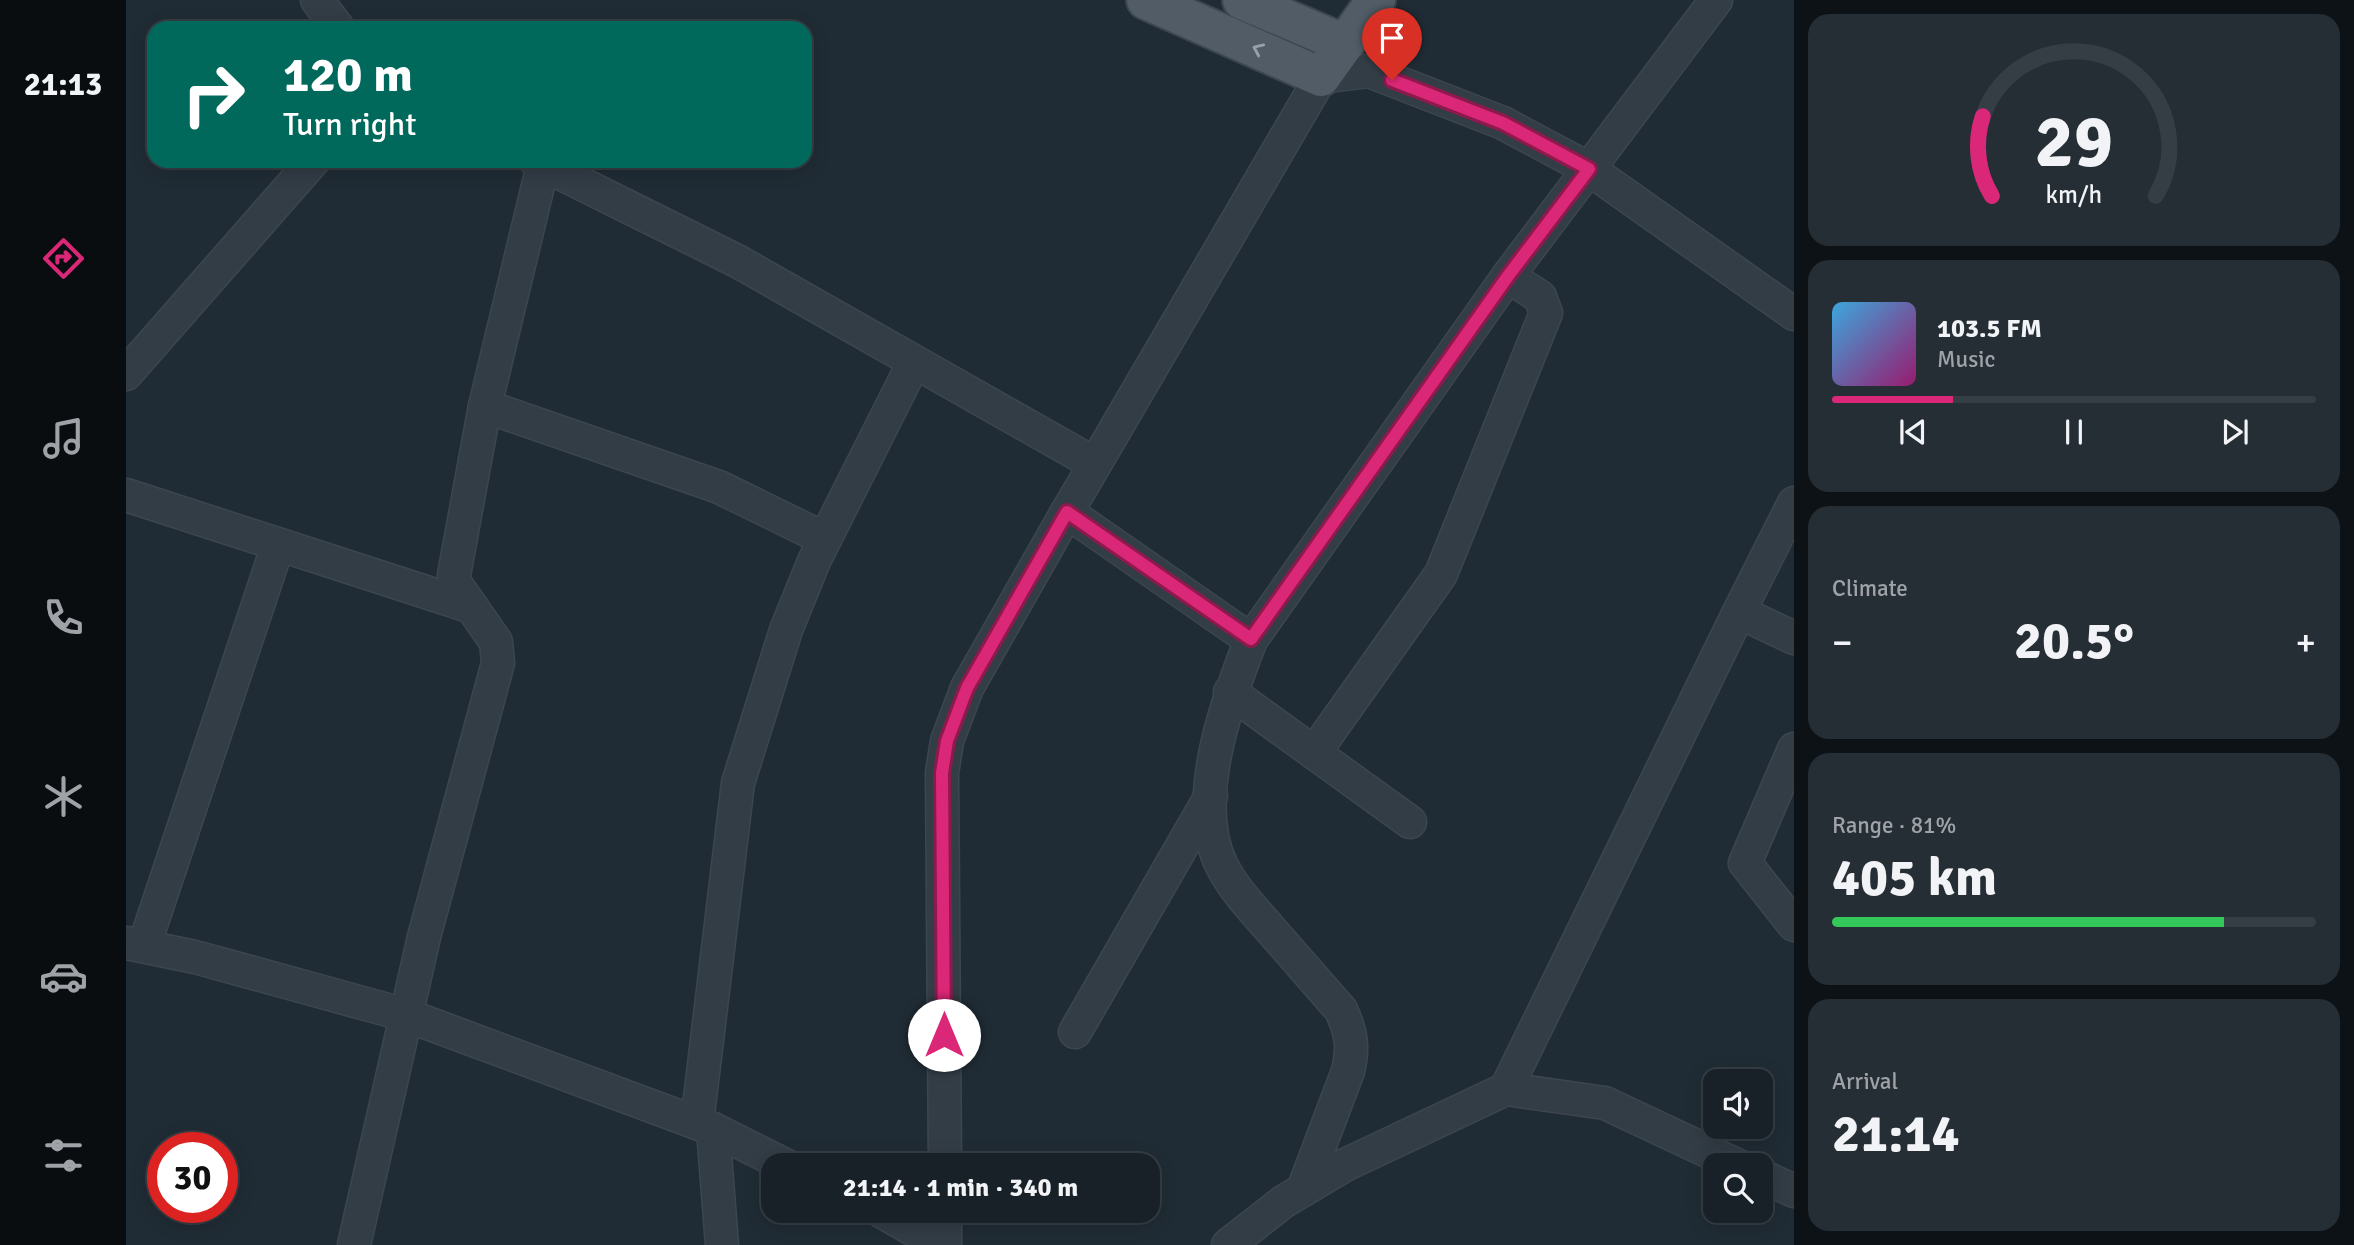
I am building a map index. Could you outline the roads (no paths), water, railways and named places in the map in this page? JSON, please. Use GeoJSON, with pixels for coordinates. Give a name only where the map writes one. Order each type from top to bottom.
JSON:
{"type":"FeatureCollection","features":[{"type":"Feature","properties":{"kind":"main road"},"geometry":{"type":"LineString","coordinates":[[1146,0],[1321,77],[1357,57],[1376,0]]}},
{"type":"Feature","properties":{"kind":"main road"},"geometry":{"type":"LineString","coordinates":[[1242,0],[1357,57]]}},
{"type":"Feature","properties":{"kind":"street"},"geometry":{"type":"LineString","coordinates":[[317,0],[333,21]]}},
{"type":"Feature","properties":{"kind":"street"},"geometry":{"type":"LineString","coordinates":[[1303,1190],[1348,1071],[1352,1051],[1351,1033],[1340,1010],[1238,891],[1222,865],[1213,838],[1211,796],[1219,740],[1230,692],[1251,639],[1508,276],[1716,0]]}},
{"type":"Feature","properties":{"kind":"street"},"geometry":{"type":"LineString","coordinates":[[1357,57],[1503,123],[1589,169],[1794,314]]}},
{"type":"Feature","properties":{"kind":"street"},"geometry":{"type":"LineString","coordinates":[[945,1153],[942,773],[947,741],[967,688],[1321,77]]}},
{"type":"Feature","properties":{"kind":"street"},"geometry":{"type":"LineString","coordinates":[[126,374],[307,168]]}},
{"type":"Feature","properties":{"kind":"street"},"geometry":{"type":"LineString","coordinates":[[354,1245],[406,1015],[498,663],[496,642],[455,583],[454,575],[485,406],[539,168]]}},
{"type":"Feature","properties":{"kind":"street"},"geometry":{"type":"LineString","coordinates":[[550,168],[739,262],[1095,464]]}},
{"type":"Feature","properties":{"kind":"street"},"geometry":{"type":"LineString","coordinates":[[1314,753],[1424,601],[1458,537],[1546,313],[1540,297],[1508,276]]}},
{"type":"Feature","properties":{"kind":"street"},"geometry":{"type":"LineString","coordinates":[[722,1245],[705,1126],[738,783],[786,630],[825,539],[914,362]]}},
{"type":"Feature","properties":{"kind":"street"},"geometry":{"type":"LineString","coordinates":[[485,406],[719,487],[825,539]]}},
{"type":"Feature","properties":{"kind":"street"},"geometry":{"type":"LineString","coordinates":[[126,495],[472,607]]}},
{"type":"Feature","properties":{"kind":"street"},"geometry":{"type":"LineString","coordinates":[[1506,1089],[1794,503]]}},
{"type":"Feature","properties":{"kind":"street"},"geometry":{"type":"LineString","coordinates":[[1067,512],[1251,639]]}},
{"type":"Feature","properties":{"kind":"street"},"geometry":{"type":"LineString","coordinates":[[278,545],[135,945],[195,957],[406,1015],[705,1126],[761,1153]]}},
{"type":"Feature","properties":{"kind":"street"},"geometry":{"type":"LineString","coordinates":[[1739,612],[1794,638]]}},
{"type":"Feature","properties":{"kind":"street"},"geometry":{"type":"LineString","coordinates":[[1230,692],[1410,822]]}},
{"type":"Feature","properties":{"kind":"street"},"geometry":{"type":"LineString","coordinates":[[1794,749],[1745,863],[1794,925]]}},
{"type":"Feature","properties":{"kind":"street"},"geometry":{"type":"LineString","coordinates":[[1075,1032],[1211,796]]}},
{"type":"Feature","properties":{"kind":"street"},"geometry":{"type":"LineString","coordinates":[[1228,1245],[1303,1190],[1345,1165],[1506,1089],[1605,1104],[1711,1153]]}},
{"type":"Feature","properties":{"kind":"street"},"geometry":{"type":"LineString","coordinates":[[1773,1181],[1794,1191]]}},
{"type":"Feature","properties":{"kind":"street"},"geometry":{"type":"LineString","coordinates":[[903,1223],[943,1245],[944,1223]]}}]}
